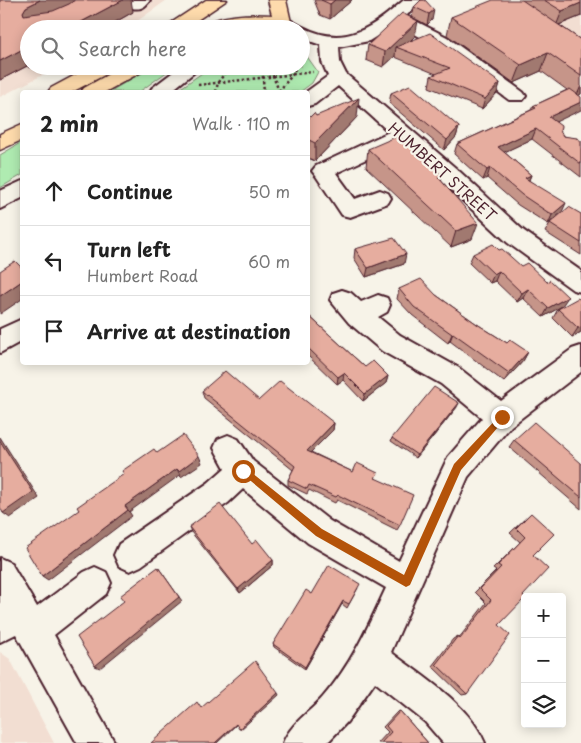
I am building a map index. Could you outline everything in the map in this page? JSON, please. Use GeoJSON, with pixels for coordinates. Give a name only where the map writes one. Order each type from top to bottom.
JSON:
{"type":"FeatureCollection","features":[{"type":"Feature","properties":{"kind":"highway"},"geometry":{"type":"LineString","coordinates":[[170,20],[186,6],[189,0]]}},
{"type":"Feature","properties":{"kind":"highway"},"geometry":{"type":"LineString","coordinates":[[277,0],[286,20]]}},
{"type":"Feature","properties":{"kind":"highway"},"geometry":{"type":"LineString","coordinates":[[189,20],[226,2]]}},
{"type":"Feature","properties":{"kind":"highway"},"geometry":{"type":"LineString","coordinates":[[207,20],[226,2]]}},
{"type":"Feature","properties":{"kind":"highway"},"geometry":{"type":"LineString","coordinates":[[232,20],[245,18],[257,20]]}},
{"type":"Feature","properties":{"kind":"highway"},"geometry":{"type":"LineString","coordinates":[[62,90],[90,75]]}},
{"type":"Feature","properties":{"kind":"highway"},"geometry":{"type":"LineString","coordinates":[[95,90],[122,75]]}},
{"type":"Feature","properties":{"kind":"highway"},"geometry":{"type":"LineString","coordinates":[[0,124],[20,113]]}},
{"type":"Feature","properties":{"kind":"highway"},"geometry":{"type":"LineString","coordinates":[[0,143],[20,132]]}},
{"type":"Feature","properties":{"kind":"street"},"geometry":{"type":"LineString","coordinates":[[310,35],[330,42],[354,41],[372,35],[395,18],[414,0]]}},
{"type":"Feature","properties":{"kind":"street"},"geometry":{"type":"LineString","coordinates":[[395,18],[441,41],[516,96]]}},
{"type":"Feature","properties":{"kind":"street"},"geometry":{"type":"LineString","coordinates":[[310,98],[336,74],[330,42]]}},
{"type":"Feature","properties":{"kind":"street","name":"HUMBERT STREET"},"geometry":{"type":"LineString","coordinates":[[336,74],[516,237],[581,282]]}},
{"type":"Feature","properties":{"kind":"street"},"geometry":{"type":"LineString","coordinates":[[162,90],[182,75]]}},
{"type":"Feature","properties":{"kind":"street"},"geometry":{"type":"LineString","coordinates":[[380,198],[350,209],[323,171],[403,134]]}},
{"type":"Feature","properties":{"kind":"street"},"geometry":{"type":"LineString","coordinates":[[0,202],[20,190]]}},
{"type":"Feature","properties":{"kind":"street"},"geometry":{"type":"LineString","coordinates":[[359,307],[391,343],[450,376],[502,417]]}},
{"type":"Feature","properties":{"kind":"street"},"geometry":{"type":"LineString","coordinates":[[0,342],[20,330]]}},
{"type":"Feature","properties":{"kind":"street"},"geometry":{"type":"LineString","coordinates":[[301,743],[335,710],[371,658],[458,467],[502,417],[581,357]]}},
{"type":"Feature","properties":{"kind":"street"},"geometry":{"type":"LineString","coordinates":[[130,556],[218,493],[236,459],[319,532],[406,582]]}},
{"type":"Feature","properties":{"kind":"street"},"geometry":{"type":"LineString","coordinates":[[0,574],[18,622],[97,743]]}},
{"type":"Feature","properties":{"kind":"street"},"geometry":{"type":"LineString","coordinates":[[18,622],[95,583]]}},
{"type":"Feature","properties":{"kind":"street"},"geometry":{"type":"LineString","coordinates":[[371,658],[436,710],[467,743]]}},
{"type":"Feature","properties":{"kind":"path"},"geometry":{"type":"LineString","coordinates":[[310,74],[336,74]]}},
{"type":"Feature","properties":{"kind":"path"},"geometry":{"type":"LineString","coordinates":[[216,90],[218,82],[224,75]]}},
{"type":"Feature","properties":{"kind":"path"},"geometry":{"type":"LineString","coordinates":[[263,75],[264,90]]}},
{"type":"Feature","properties":{"kind":"path"},"geometry":{"type":"LineString","coordinates":[[167,90],[283,75]]}},
{"type":"Feature","properties":{"kind":"path"},"geometry":{"type":"LineString","coordinates":[[281,90],[292,75]]}},
{"type":"Feature","properties":{"kind":"path"},"geometry":{"type":"LineString","coordinates":[[273,76],[278,90]]}},
{"type":"Feature","properties":{"kind":"shaded area"},"geometry":{"type":"Polygon","coordinates":[[[32,0],[167,0],[139,20],[20,20],[20,75],[43,75],[0,97],[0,15],[32,0]]]}},
{"type":"Feature","properties":{"kind":"shaded area"},"geometry":{"type":"Polygon","coordinates":[[[516,0],[581,0],[581,43],[516,0]]]}},
{"type":"Feature","properties":{"kind":"shaded area"},"geometry":{"type":"Polygon","coordinates":[[[0,652],[10,659],[54,743],[0,743],[0,652]]]}},
{"type":"Feature","properties":{"kind":"green space"},"geometry":{"type":"Polygon","coordinates":[[[310,61],[318,72],[312,83],[303,90],[178,90],[199,75],[310,75],[310,61]]]}},
{"type":"Feature","properties":{"kind":"green space"},"geometry":{"type":"Polygon","coordinates":[[[138,75],[163,75],[142,90],[112,90],[138,75]]]}},
{"type":"Feature","properties":{"kind":"green space"},"geometry":{"type":"Polygon","coordinates":[[[20,143],[20,176],[0,188],[0,155],[20,143]]]}},
{"type":"Feature","properties":{"kind":"building"},"geometry":{"type":"Polygon","coordinates":[[[0,0],[40,0],[26,7],[23,12],[24,15],[53,11],[75,0],[123,0],[85,20],[20,20],[20,51],[0,61],[0,0]]]}},
{"type":"Feature","properties":{"kind":"building"},"geometry":{"type":"Polygon","coordinates":[[[321,0],[335,0],[330,4],[321,0]]]}},
{"type":"Feature","properties":{"kind":"building"},"geometry":{"type":"Polygon","coordinates":[[[421,0],[425,0],[434,10],[429,14],[414,7],[421,0]]]}},
{"type":"Feature","properties":{"kind":"building"},"geometry":{"type":"Polygon","coordinates":[[[493,0],[522,0],[581,40],[581,76],[548,53],[521,65],[451,17],[493,0]]]}},
{"type":"Feature","properties":{"kind":"building"},"geometry":{"type":"Polygon","coordinates":[[[544,0],[581,0],[581,3],[562,11],[544,0]]]}},
{"type":"Feature","properties":{"kind":"building"},"geometry":{"type":"Polygon","coordinates":[[[402,13],[418,21],[385,52],[368,45],[402,13]]]}},
{"type":"Feature","properties":{"kind":"building"},"geometry":{"type":"Polygon","coordinates":[[[430,33],[500,83],[485,99],[431,76],[450,68],[396,47],[430,33]]]}},
{"type":"Feature","properties":{"kind":"building"},"geometry":{"type":"Polygon","coordinates":[[[410,85],[459,127],[447,140],[391,93],[410,85]]]}},
{"type":"Feature","properties":{"kind":"building"},"geometry":{"type":"Polygon","coordinates":[[[570,89],[581,97],[581,102],[549,117],[561,126],[560,131],[563,136],[577,138],[581,141],[581,164],[536,129],[498,147],[531,175],[525,178],[566,203],[552,215],[522,195],[490,168],[487,170],[457,144],[536,108],[533,106],[570,89]]]}},
{"type":"Feature","properties":{"kind":"building"},"geometry":{"type":"Polygon","coordinates":[[[359,98],[315,143],[310,140],[310,117],[314,113],[316,116],[359,98]]]}},
{"type":"Feature","properties":{"kind":"building"},"geometry":{"type":"Polygon","coordinates":[[[398,136],[442,175],[438,177],[478,223],[456,231],[368,149],[398,136]]]}},
{"type":"Feature","properties":{"kind":"building"},"geometry":{"type":"Polygon","coordinates":[[[569,207],[581,214],[581,243],[550,223],[569,207]]]}},
{"type":"Feature","properties":{"kind":"building"},"geometry":{"type":"Polygon","coordinates":[[[394,238],[406,254],[368,268],[355,249],[394,238]]]}},
{"type":"Feature","properties":{"kind":"building"},"geometry":{"type":"Polygon","coordinates":[[[493,244],[499,250],[502,249],[521,266],[527,263],[547,282],[550,280],[568,297],[548,308],[528,289],[522,293],[499,271],[494,274],[473,254],[493,244]]]}},
{"type":"Feature","properties":{"kind":"building"},"geometry":{"type":"Polygon","coordinates":[[[15,261],[20,266],[20,282],[0,296],[0,271],[15,261]]]}},
{"type":"Feature","properties":{"kind":"building"},"geometry":{"type":"Polygon","coordinates":[[[421,279],[436,295],[477,324],[507,343],[510,340],[528,352],[509,373],[414,307],[399,289],[421,279]]]}},
{"type":"Feature","properties":{"kind":"building"},"geometry":{"type":"Polygon","coordinates":[[[578,298],[581,301],[581,327],[578,328],[558,309],[578,298]]]}},
{"type":"Feature","properties":{"kind":"building"},"geometry":{"type":"Polygon","coordinates":[[[310,317],[365,367],[373,361],[388,376],[365,394],[344,373],[338,377],[310,350],[310,317]]]}},
{"type":"Feature","properties":{"kind":"building"},"geometry":{"type":"Polygon","coordinates":[[[225,371],[259,400],[280,381],[334,423],[307,451],[353,472],[357,463],[378,473],[375,478],[413,495],[400,525],[338,495],[336,497],[309,485],[307,489],[288,480],[295,466],[202,391],[225,371]]]}},
{"type":"Feature","properties":{"kind":"building"},"geometry":{"type":"Polygon","coordinates":[[[434,387],[459,403],[417,455],[392,438],[434,387]]]}},
{"type":"Feature","properties":{"kind":"building"},"geometry":{"type":"Polygon","coordinates":[[[534,422],[581,463],[581,497],[514,440],[534,422]]]}},
{"type":"Feature","properties":{"kind":"building"},"geometry":{"type":"Polygon","coordinates":[[[183,435],[199,456],[179,471],[177,469],[125,506],[128,510],[42,576],[25,548],[79,510],[77,507],[124,474],[122,471],[154,449],[157,453],[183,435]]]}},
{"type":"Feature","properties":{"kind":"building"},"geometry":{"type":"Polygon","coordinates":[[[0,441],[33,492],[3,513],[0,507],[0,441]]]}},
{"type":"Feature","properties":{"kind":"building"},"geometry":{"type":"Polygon","coordinates":[[[220,504],[252,544],[257,540],[273,560],[238,589],[189,527],[220,504]]]}},
{"type":"Feature","properties":{"kind":"building"},"geometry":{"type":"Polygon","coordinates":[[[531,513],[554,534],[533,555],[548,569],[526,593],[521,593],[521,602],[499,625],[510,635],[467,694],[436,664],[458,636],[460,639],[491,600],[480,589],[501,567],[498,565],[525,537],[516,528],[531,513]]]}},
{"type":"Feature","properties":{"kind":"building"},"geometry":{"type":"Polygon","coordinates":[[[329,565],[360,584],[349,604],[343,601],[305,667],[273,644],[306,590],[312,594],[329,565]]]}},
{"type":"Feature","properties":{"kind":"building"},"geometry":{"type":"Polygon","coordinates":[[[158,567],[179,597],[95,666],[77,637],[124,601],[120,596],[158,567]]]}},
{"type":"Feature","properties":{"kind":"building"},"geometry":{"type":"Polygon","coordinates":[[[255,661],[278,693],[239,729],[236,724],[215,743],[151,743],[197,702],[201,708],[255,661]]]}},
{"type":"Feature","properties":{"kind":"building"},"geometry":{"type":"Polygon","coordinates":[[[400,711],[428,743],[381,743],[391,732],[386,726],[400,711]]]}},
{"type":"Feature","properties":{"kind":"route"},"geometry":{"type":"LineString","coordinates":[[243,471],[319,532],[406,582],[458,467],[502,417]]}}]}
